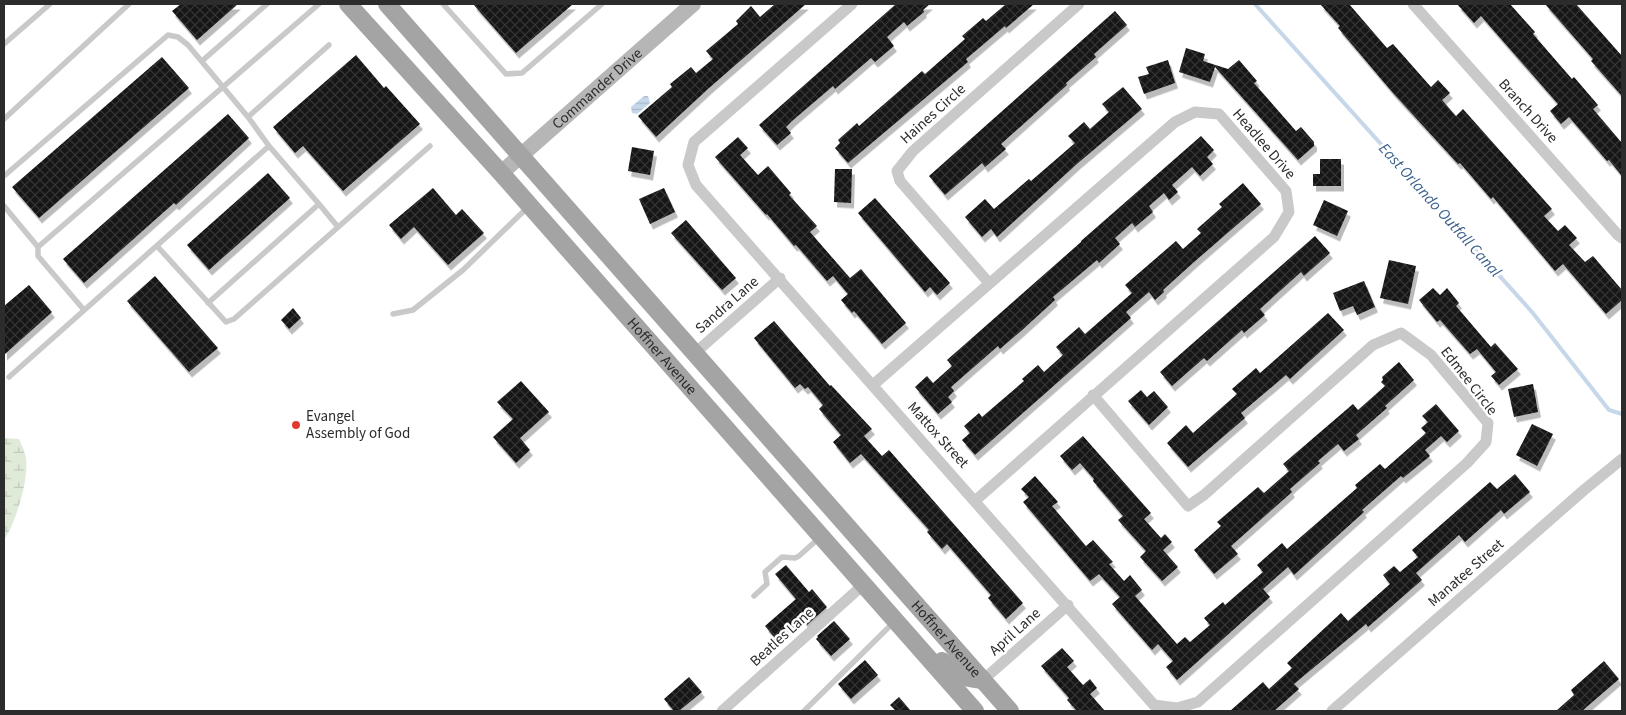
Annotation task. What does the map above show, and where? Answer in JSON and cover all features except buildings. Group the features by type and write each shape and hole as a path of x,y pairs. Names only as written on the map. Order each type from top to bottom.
{"main road":[{"name":"Hoffner Avenue","path":"348,4 501,173 974,711"},
{"name":"Hoffner Avenue","path":"387,4 1010,711"},
{"path":"863,585 882,590 950,671 965,679 983,680"}],"street":[{"name":"Commander Drive","path":"501,173 693,4"},
{"name":"Mattox Street","path":"852,4 694,142 688,165 696,185 976,500 1154,704 1177,708"},
{"name":"Haines Circle","path":"989,284 900,181 897,171 912,151 1079,4"},
{"name":"Branch Drive","path":"1413,4 1622,238"},
{"name":"Headlee Drive","path":"873,385 1175,122 1195,112 1219,114 1286,191 1289,212 1274,237 976,500"},
{"name":"Sandra Lane","path":"695,353 780,278"},
{"name":"Edmee Circle","path":"1093,395 1188,506 1373,346 1400,333 1430,355 1488,423 1486,442 1467,464 1198,702 1177,708"},
{"name":"Manatee Street","path":"1332,711 1577,496 1622,459"},
{"name":"Beatles Lane","path":"722,711 863,585"},
{"name":"April Lane","path":"983,680 1068,605"}],"lane":[{"path":"4,44 50,4"},
{"path":"4,119 129,4"},
{"path":"202,61 267,4"},
{"path":"38,247 319,4"},
{"path":"443,4 506,74 522,73 602,4"},
{"path":"4,176 168,35 178,37 188,45 248,117 269,146 338,227"},
{"path":"248,117 329,45"},
{"path":"9,377 269,146"},
{"path":"156,246 226,322 234,319 430,146"},
{"path":"208,302 319,204"},
{"path":"4,206 38,247 38,256 84,310"},
{"path":"393,314 413,310 463,270 530,206"},
{"path":"754,596 767,584 765,572 782,556 794,558 799,556 820,537"},
{"path":"804,711 895,622"}],"green space":[{"path":"4,438 19,439 25,452 26,474 18,510 4,540"}],"water":[{"path":"644,96 648,96 650,103 637,114 632,113 631,107"}],"waterway":[{"name":"East Orlando Outfall Canal","path":"1255,4 1532,312 1609,410 1622,414"}],"place":[{"name":"Evangel Assembly of God","path":"296,425"}]}
